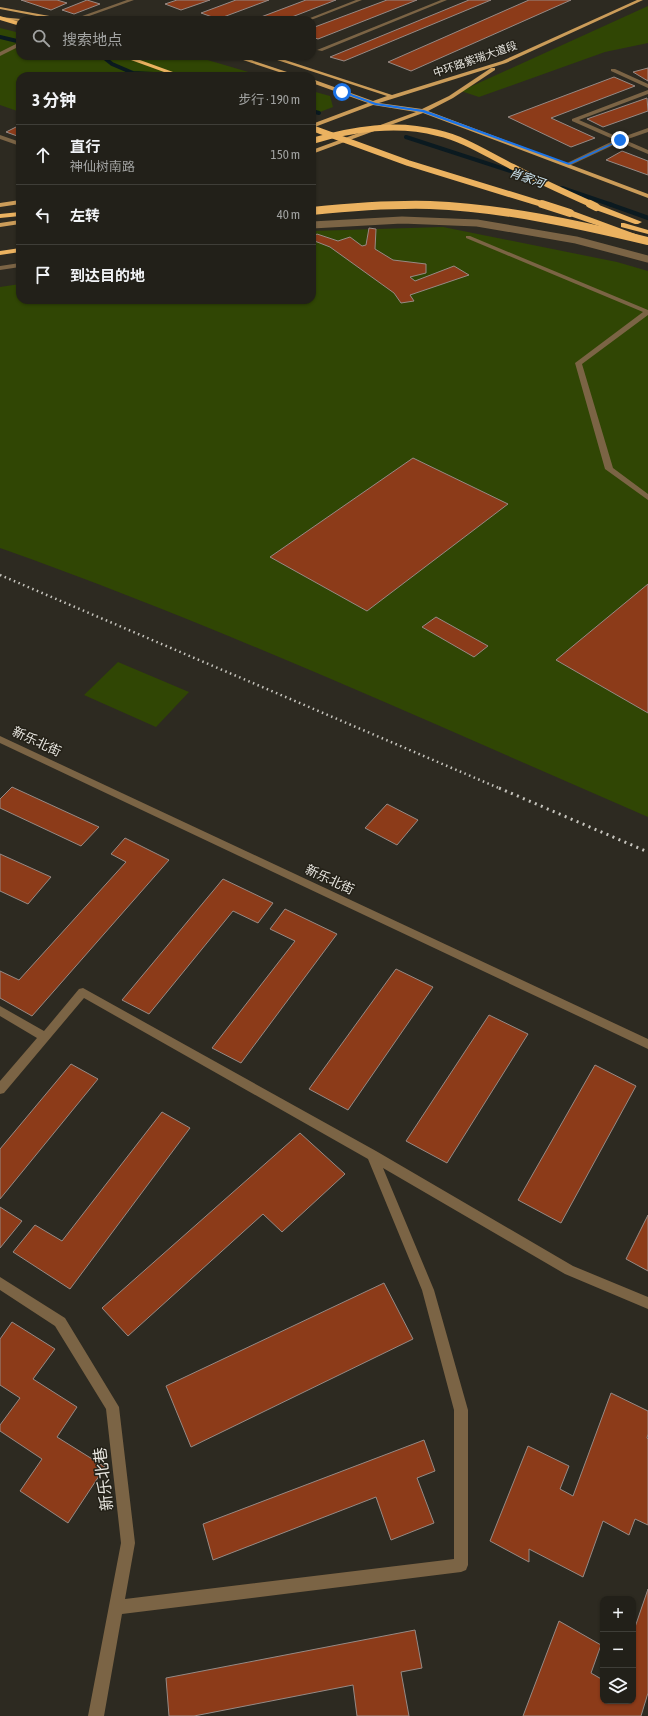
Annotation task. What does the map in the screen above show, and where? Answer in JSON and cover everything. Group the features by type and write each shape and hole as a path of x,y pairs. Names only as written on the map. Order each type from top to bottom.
{"highway":[{"path":"0,18 16,23"},
{"path":"135,60 169,72"},
{"path":"316,140 336,133 367,128 414,129 456,138 559,191 648,226"},
{"path":"316,129 365,149 431,171 570,213 648,240"},
{"path":"316,210 367,205 444,206 495,210 556,219 648,240"},
{"path":"570,213 648,232"},
{"path":"0,216 16,214"},
{"path":"0,253 16,251"}],"main road":[{"name":"中环路紫瑞大道段","path":"316,126 393,96 504,62 641,0"},
{"path":"0,8 44,16"},
{"path":"0,18 16,20"},
{"path":"250,60 284,72"},
{"path":"280,60 399,99"},
{"path":"316,151 423,111 451,97 504,62"},
{"path":"316,82 375,104 423,111"},
{"path":"405,102 423,111 569,164 648,196"},
{"path":"0,205 16,203"},
{"path":"0,225 16,223"}],"street":[{"path":"85,16 132,0"},
{"path":"316,17 360,0"},
{"path":"320,50 445,0"},
{"path":"0,54 16,46"},
{"path":"613,70 648,86"},
{"path":"648,92 574,120 648,152"},
{"path":"569,164 620,140 648,130"},
{"path":"0,137 16,143"},
{"path":"316,225 402,220 477,223 576,240 648,259"},
{"path":"468,238 648,312"},
{"path":"0,268 16,266"},
{"path":"648,312 578,363 609,469 648,498"},
{"name":"新乐北街","path":"0,739 648,1044"},
{"path":"0,1089 83,992 372,1155 569,1270 648,1303"},
{"path":"0,1011 45,1037"},
{"path":"116,1607 461,1565 461,1410 428,1290 372,1155"},
{"name":"新乐北巷","path":"0,1283 60,1322 112,1407 128,1543 96,1716"}],"green space":[{"path":"648,6 648,43 605,52 479,97 461,91"},
{"path":"0,28 16,32 16,60 208,60 248,72 16,72 16,111 0,105"},
{"path":"316,92 330,96 333,107 316,113"},
{"path":"443,227 617,262 648,271 648,817 245,643 82,578 0,548 0,287 16,285 16,304 316,304 316,231"},
{"path":"118,662 189,692 156,727 84,695"}],"building":[{"path":"21,0 57,0 67,3 51,10"},
{"path":"87,0 100,4 74,14 62,10"},
{"path":"177,0 210,0 181,10 165,4"},
{"path":"236,0 269,0 226,16 210,16 201,13"},
{"path":"306,0 336,0 294,16 264,16"},
{"path":"387,0 417,0 318,39 316,38 316,27"},
{"path":"469,0 491,0 344,61 330,57"},
{"path":"529,0 571,0 411,71 388,62"},
{"path":"648,68 648,81 633,72"},
{"path":"614,77 635,86 551,118 595,138 571,147 508,117"},
{"path":"647,98 648,111 603,127 587,119"},
{"path":"16,127 16,136 6,132"},
{"path":"622,151 648,161 648,175 606,160"},
{"path":"369,228 376,229 375,249 393,260 426,264 426,273 410,277 415,281 454,266 469,275 410,295 414,301 401,303 394,293 330,247 316,242 316,235 338,241 350,237 362,246 366,245"},
{"path":"413,458 508,504 367,611 270,557"},
{"path":"648,584 648,713 556,660"},
{"path":"436,617 488,646 474,657 422,627"},
{"path":"12,787 99,827 81,846 0,808 0,799"},
{"path":"387,804 418,820 397,845 365,828"},
{"path":"125,838 169,860 32,1016 0,998 0,971 19,980 126,862 111,854"},
{"path":"0,854 51,877 28,904 0,891"},
{"path":"223,879 273,903 258,923 233,911 149,1014 122,1000"},
{"path":"285,909 337,934 241,1063 212,1048 295,941 270,929"},
{"path":"396,969 433,987 348,1110 309,1089"},
{"path":"489,1015 528,1034 447,1163 406,1141"},
{"path":"71,1064 98,1079 0,1199 0,1149"},
{"path":"595,1065 636,1086 561,1223 518,1200"},
{"path":"162,1112 190,1128 70,1289 13,1252 35,1225 62,1241"},
{"path":"300,1133 345,1174 282,1232 263,1214 128,1336 102,1308"},
{"path":"0,1207 22,1221 0,1248"},
{"path":"648,1215 648,1271 626,1259"},
{"path":"384,1283 413,1339 191,1447 166,1386"},
{"path":"12,1322 55,1349 33,1379 77,1407 57,1437 105,1467 68,1523 20,1491 42,1459 0,1431 0,1425 20,1398 0,1385 0,1339"},
{"path":"611,1393 648,1411 648,1525 635,1519 629,1535 603,1521 583,1577 529,1549 529,1562 490,1541 528,1446 569,1466 560,1489 573,1496"},
{"path":"424,1440 435,1471 417,1478 434,1523 391,1540 376,1497 213,1560 203,1524"},
{"path":"648,1589 648,1693 641,1716 523,1716 559,1621 600,1644 591,1673 600,1678 600,1704 636,1704 636,1624"},
{"path":"415,1630 422,1668 401,1672 409,1716 357,1716 353,1685 194,1716 169,1716 166,1678"}],"waterway":[{"name":"肖家河","path":"0,37 16,41"},
{"name":"肖家河","path":"107,60 112,64 131,72"},
{"name":"肖家河","path":"406,137 523,175"},
{"name":"肖家河","path":"562,188 612,205"},
{"name":"肖家河","path":"609,204 648,218"}],"railway":[{"path":"0,575 501,789"},
{"path":"499,788 648,852"}],"route":[{"path":"342,92 375,104 423,111 569,164 620,140"}]}
